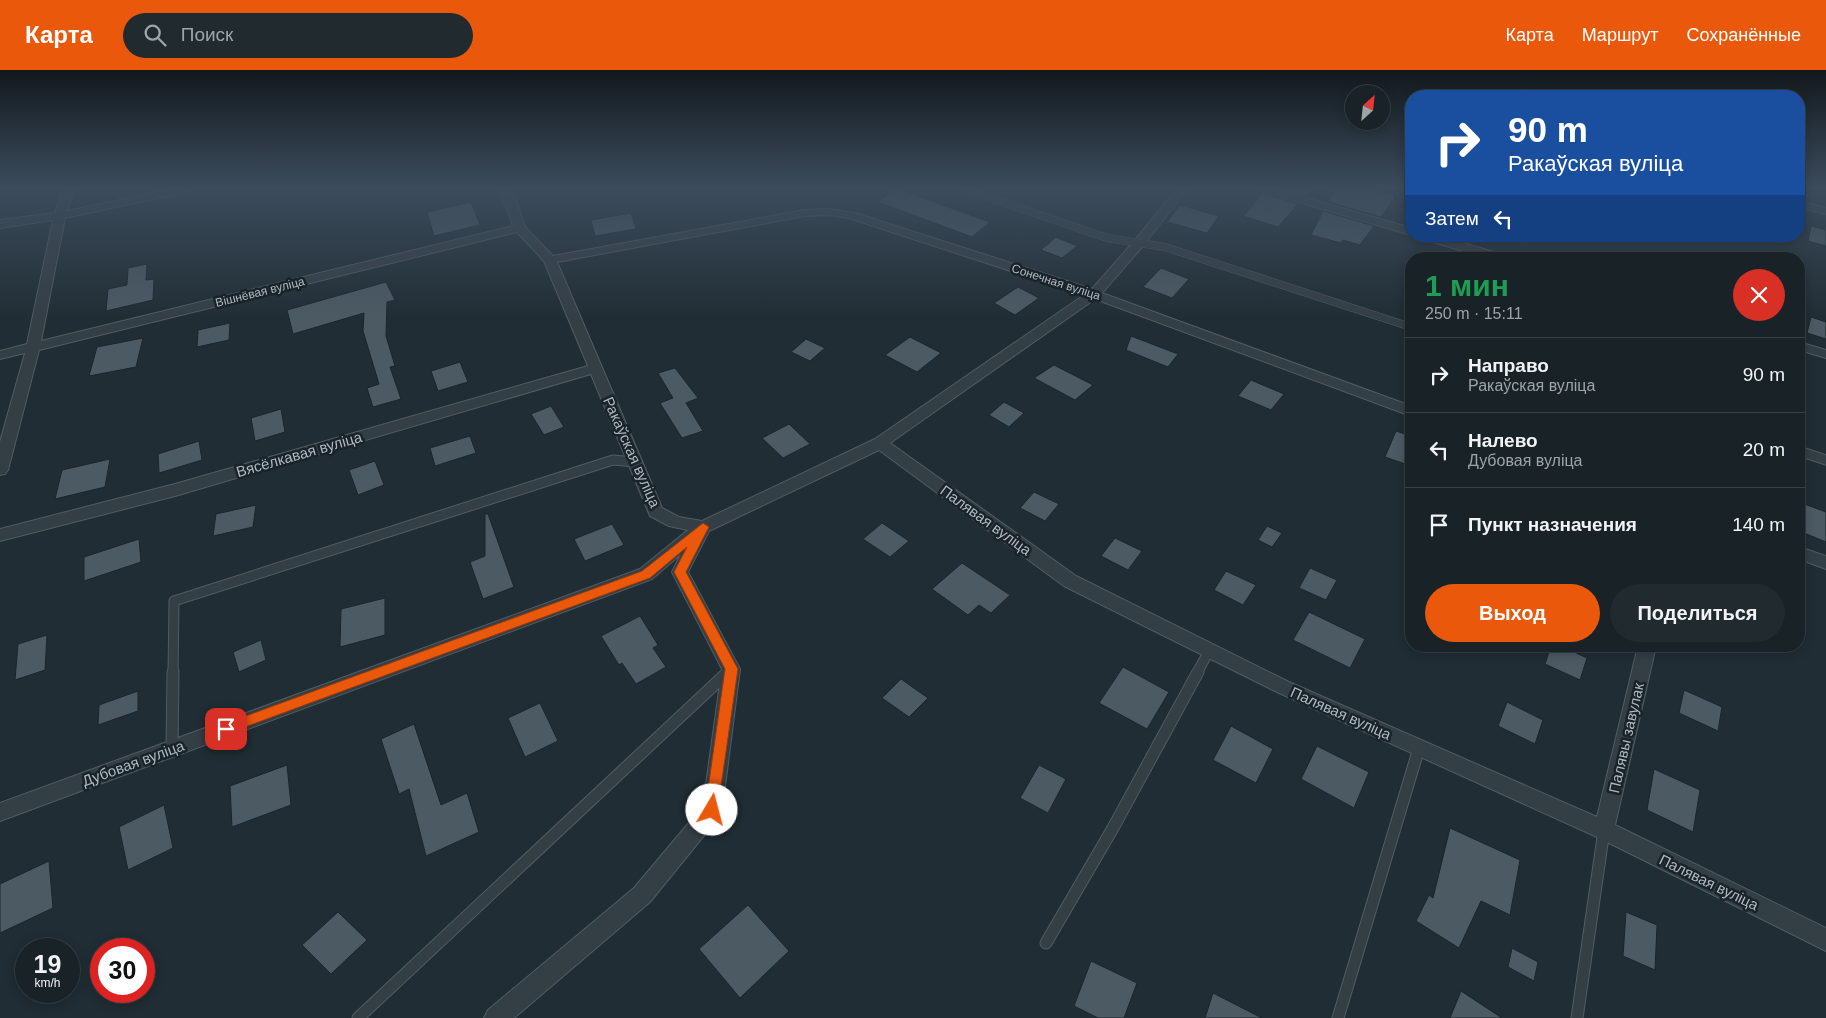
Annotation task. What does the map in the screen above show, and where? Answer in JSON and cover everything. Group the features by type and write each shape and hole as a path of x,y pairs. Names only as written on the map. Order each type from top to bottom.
{"street":[{"path":"0,470 33,347 57,232"},
{"name":"Вішнёвая вуліца","path":"0,355 503,232"},
{"name":"Ракаўская вуліца","path":"524,232 550,260 656,512 674,522 703,527"},
{"name":"Сонечная вуліца","path":"661,239 698,232"},
{"name":"Сонечная вуліца","path":"904,232 1094,294 1405,409"},
{"name":"Дубовая вуліца","path":"0,812 646,574 703,527 880,443 1094,294 1148,232"},
{"path":"550,260 661,239"},
{"path":"1447,242 1480,252"},
{"path":"1805,348 1826,354"},
{"name":"Вясёлкавая вуліца","path":"0,536 175,490 596,368"},
{"name":"Палявая вуліца","path":"880,443 1070,581 1283,687 1604,830 1826,940"},
{"path":"496,1018 642,895 712,810 731,669 680,572 703,527"},
{"path":"1805,555 1826,563"},
{"name":"Палявы завулак","path":"1604,830 1646,652"}],"lane":[{"path":"1090,232 1107,238 1165,247 1405,325"},
{"path":"1805,453 1826,460"},
{"path":"172,748 174,601 613,460 635,462"},
{"path":"1046,943 1113,828 1209,651"},
{"path":"358,1018 731,669"},
{"path":"1338,1018 1419,748"},
{"path":"1577,1018 1604,830"}],"building":[{"path":"433,232 450,232 434,236"},
{"path":"594,232 617,232 595,236"},
{"path":"959,232 978,232 972,237"},
{"path":"1312,232 1369,232 1360,245 1343,240 1341,243 1311,235"},
{"path":"1810,232 1826,232 1826,246 1808,241"},
{"path":"1056,237 1077,246 1062,258 1041,250"},
{"path":"147,264 146,280 154,279 153,300 106,311 108,289 127,285 128,268"},
{"path":"1161,268 1189,279 1172,298 1143,287"},
{"path":"386,282 395,300 387,302 386,336 395,366 390,367 401,399 373,407 367,388 379,384 363,331 364,313 293,334 287,310"},
{"path":"1018,287 1039,298 1015,315 994,303"},
{"path":"1811,317 1826,322 1826,339 1807,333"},
{"path":"230,323 229,340 197,347 198,330"},
{"path":"1131,336 1178,354 1168,367 1126,350"},
{"path":"910,337 941,353 917,372 885,355"},
{"path":"143,338 136,367 89,376 97,347"},
{"path":"806,339 825,348 810,361 791,352"},
{"path":"460,362 468,382 438,391 431,371"},
{"path":"1054,365 1093,385 1075,400 1034,378"},
{"path":"675,368 698,398 686,403 703,431 682,438 660,403 673,398 658,373"},
{"path":"1251,380 1284,394 1271,410 1238,396"},
{"path":"1004,402 1024,413 1009,427 989,415"},
{"path":"551,406 564,427 544,435 531,414"},
{"path":"281,409 285,432 255,441 251,418"},
{"path":"789,424 810,444 783,458 762,438"},
{"path":"1396,431 1405,434 1405,464 1385,457"},
{"path":"470,436 476,453 435,466 430,448"},
{"path":"199,441 202,460 159,473 158,454"},
{"path":"110,459 105,487 55,499 62,470"},
{"path":"375,461 384,485 358,495 349,470"},
{"path":"1034,492 1059,504 1045,521 1020,508"},
{"path":"1805,504 1826,512 1826,542 1805,533"},
{"path":"256,505 253,527 213,536 216,514"},
{"path":"485,514 488,514 514,587 483,599 470,562 485,556"},
{"path":"882,523 909,541 890,557 863,539"},
{"path":"612,524 624,545 585,561 574,539"},
{"path":"1267,526 1282,533 1272,547 1258,540"},
{"path":"1115,538 1142,551 1128,570 1101,556"},
{"path":"139,539 141,562 84,581 84,557"},
{"path":"962,563 1010,595 991,613 979,605 968,615 932,589"},
{"path":"1310,568 1337,580 1326,600 1299,588"},
{"path":"1226,571 1256,585 1243,605 1214,590"},
{"path":"385,598 385,635 340,647 341,609"},
{"path":"1309,612 1365,639 1350,668 1293,640"},
{"path":"640,616 658,645 653,648 666,667 636,684 622,663 619,665 601,636"},
{"path":"47,635 45,670 15,680 18,644"},
{"path":"261,640 266,660 239,672 233,652"},
{"path":"1549,652 1574,652 1587,658 1580,680 1545,664"},
{"path":"1123,667 1169,692 1147,729 1099,703"},
{"path":"901,679 928,698 909,717 882,698"},
{"path":"1684,690 1722,707 1718,731 1679,713"},
{"path":"138,691 138,711 98,725 99,705"},
{"path":"1507,702 1543,720 1535,744 1498,726"},
{"path":"540,703 558,741 525,757 508,718"},
{"path":"414,724 441,805 467,793 479,832 426,856 409,789 399,794 381,739"},
{"path":"1231,726 1273,749 1256,783 1213,760"},
{"path":"1317,746 1369,772 1354,808 1301,779"},
{"path":"287,765 291,805 232,827 230,786"},
{"path":"1039,765 1066,779 1048,813 1020,798"},
{"path":"1654,769 1700,790 1693,832 1647,810"},
{"path":"164,805 173,848 128,870 119,827"},
{"path":"1450,828 1520,860 1510,915 1481,901 1459,948 1416,921 1429,895 1433,898"},
{"path":"49,861 53,908 0,933 0,884"},
{"path":"748,905 789,951 740,998 699,949"},
{"path":"338,912 367,940 331,974 302,945"},
{"path":"1626,912 1657,925 1655,970 1623,956"},
{"path":"1512,948 1538,962 1534,981 1508,967"},
{"path":"1091,961 1137,983 1124,1018 1098,1018 1074,1006"},
{"path":"1461,991 1502,1018 1450,1018"},
{"path":"1213,993 1262,1018 1205,1018"}],"route":[{"path":"226,729 646,574 703,527 680,572 731,669 712,810"}]}
